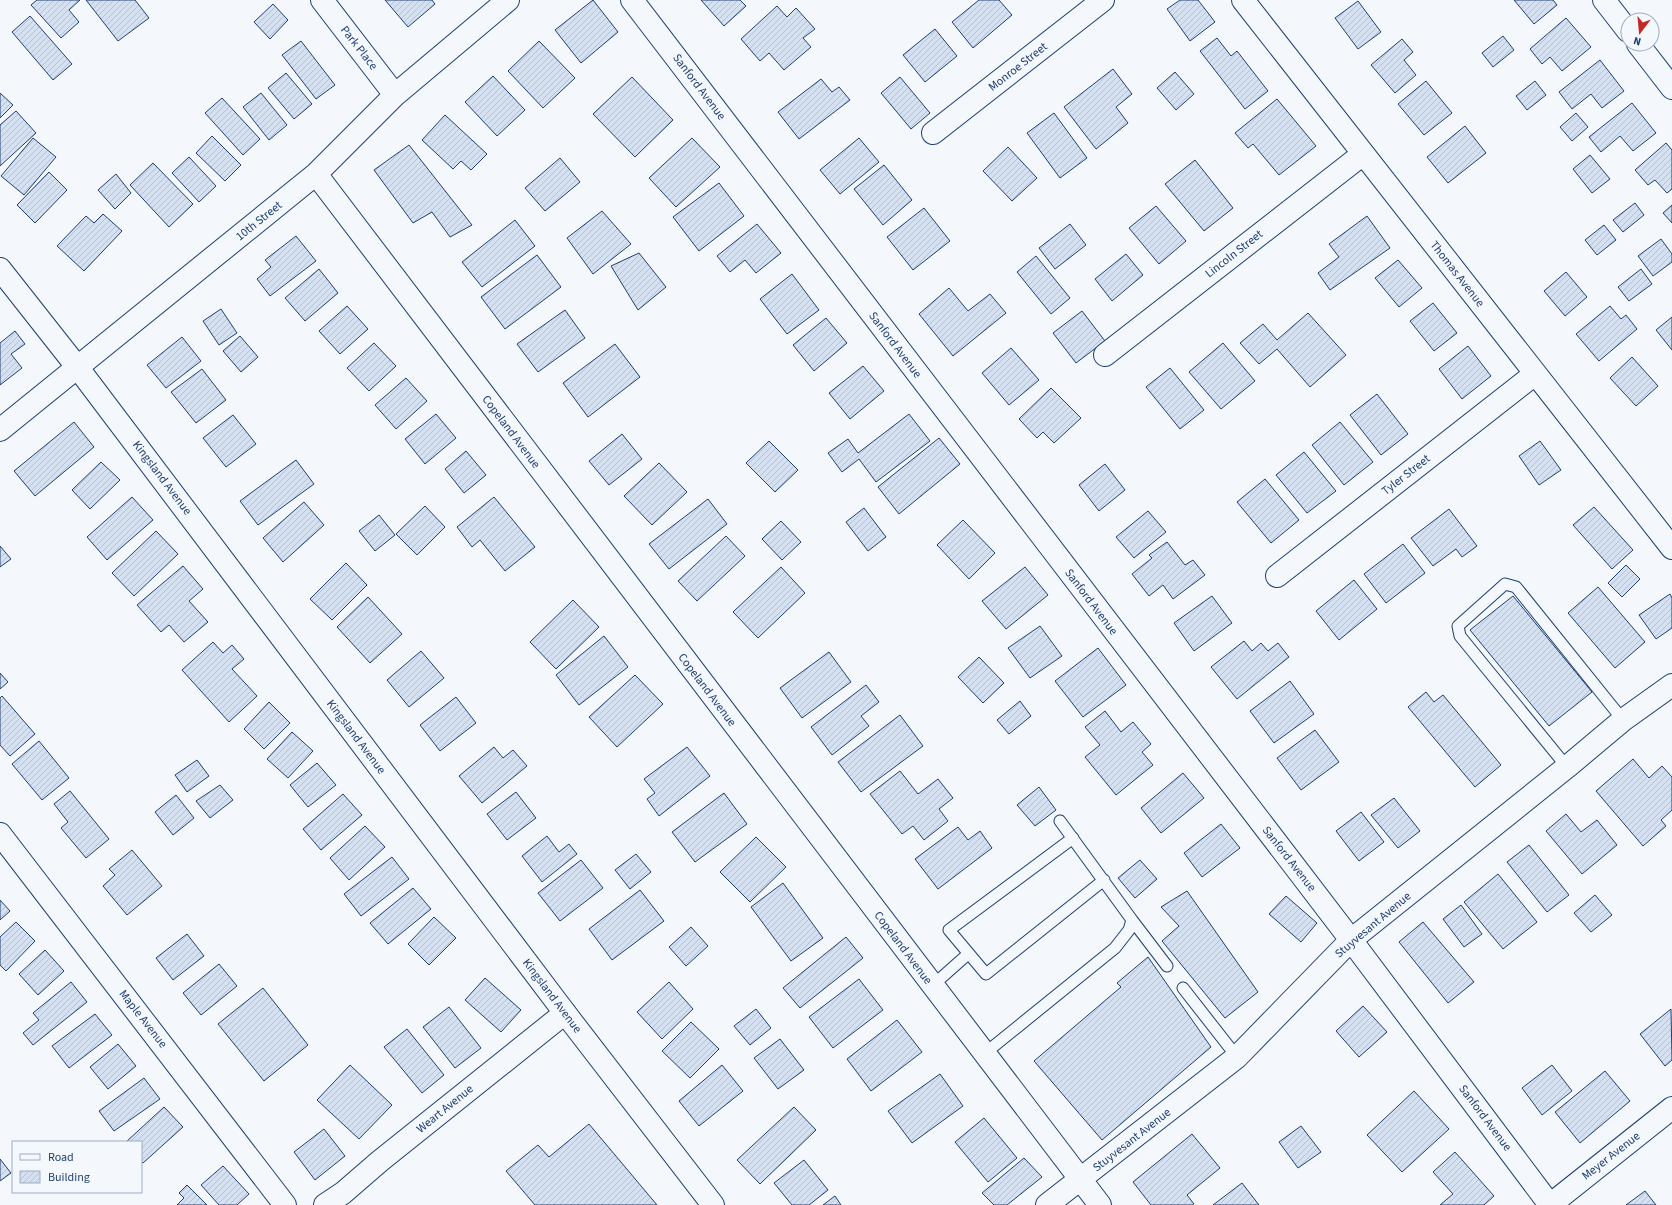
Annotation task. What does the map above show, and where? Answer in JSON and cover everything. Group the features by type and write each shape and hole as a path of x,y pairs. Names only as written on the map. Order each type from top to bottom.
{"street":[{"name":"Park Place","path":"322,0 395,95"},
{"name":"10th Street","path":"0,430 316,174 395,95 508,0"},
{"name":"Sanford Avenue","path":"632,0 1351,940 1550,1205"},
{"name":"Monroe Street","path":"933,133 1103,0"},
{"name":"Thomas Avenue","path":"1243,0 1672,548"},
{"path":"1604,0 1620,21"},
{"path":"1644,52 1672,88"},
{"name":"Lincoln Street","path":"1105,355 1363,154"},
{"name":"Copeland Avenue","path":"316,174 1100,1205"},
{"name":"Kingsland Avenue","path":"0,269 78,368 565,1014 713,1205"},
{"name":"Tyler Street","path":"1277,576 1535,374"},
{"name":"Stuyvesant Avenue","path":"1047,1205 1237,1057 1351,940 1567,768 1623,720 1672,685"},
{"name":"Maple Avenue","path":"0,834 285,1205"},
{"name":"Weart Avenue","path":"325,1205 343,1193 380,1161 565,1014"},
{"name":"Meyer Avenue","path":"1550,1205 1672,1108"}],"lane":[{"path":"1567,768 1460,636 1458,626 1505,584 1516,587 1623,720"},
{"path":"1060,821 1167,966"},
{"path":"1073,838 949,930 986,974 1104,880"},
{"path":"984,1054 1115,948 1129,930 1132,920"},
{"path":"932,986 968,954"},
{"path":"1183,988 1237,1057"}],"building":[{"path":"37,0 80,0 69,10 79,22 61,38 31,5"},
{"path":"86,0 135,0 149,18 118,41"},
{"path":"385,0 432,0 435,4 408,27"},
{"path":"593,0 618,32 581,63 555,30"},
{"path":"701,0 740,0 746,6 724,26"},
{"path":"979,0 999,0 1012,15 973,48 952,22"},
{"path":"1180,0 1198,0 1215,22 1190,41 1167,9"},
{"path":"1514,0 1553,0 1557,5 1534,24"},
{"path":"1358,1 1381,32 1358,49 1335,18"},
{"path":"273,4 288,20 270,39 254,22"},
{"path":"777,6 787,17 796,8 815,29 803,38 811,47 784,70 769,53 760,61 741,39"},
{"path":"30,16 72,64 53,80 12,32"},
{"path":"1566,18 1591,47 1562,71 1550,57 1542,64 1530,49"},
{"path":"935,29 957,56 925,82 903,55"},
{"path":"1503,36 1514,50 1493,67 1482,53"},
{"path":"1217,38 1231,56 1237,51 1268,91 1245,109 1200,51"},
{"path":"1402,39 1413,52 1404,60 1416,75 1395,93 1371,65"},
{"path":"301,41 335,85 316,99 282,55"},
{"path":"539,41 575,78 543,108 508,71"},
{"path":"1600,60 1624,91 1602,108 1591,94 1572,109 1559,92"},
{"path":"1113,69 1132,94 1116,107 1128,123 1096,149 1064,107"},
{"path":"1175,72 1194,94 1176,110 1157,88"},
{"path":"286,73 312,104 294,119 268,88"},
{"path":"493,76 525,110 497,136 465,102"},
{"path":"632,77 673,120 635,157 593,114"},
{"path":"900,77 930,113 911,129 881,93"},
{"path":"821,79 832,92 839,87 850,100 799,139 778,112"},
{"path":"1426,81 1452,113 1424,135 1398,104"},
{"path":"1535,81 1546,95 1527,110 1516,96"},
{"path":"0,93 13,105 0,118"},
{"path":"261,93 287,125 269,140 243,107"},
{"path":"222,98 260,139 243,155 205,113"},
{"path":"1277,99 1316,146 1279,175 1253,144 1248,148 1235,133"},
{"path":"1632,103 1656,133 1633,151 1620,136 1601,152 1589,137"},
{"path":"16,111 36,133 0,166 0,125"},
{"path":"1054,113 1087,158 1060,178 1027,133"},
{"path":"1576,113 1588,127 1572,141 1560,127"},
{"path":"445,115 487,154 471,170 461,161 453,169 422,140"},
{"path":"1465,126 1486,153 1448,183 1427,157"},
{"path":"212,136 241,165 225,181 196,153"},
{"path":"33,138 56,157 24,195 1,176"},
{"path":"692,138 720,167 676,207 649,178"},
{"path":"859,138 879,162 840,194 820,170"},
{"path":"1666,143 1672,150 1672,189 1667,193 1655,180 1648,185 1635,170"},
{"path":"409,145 472,225 450,237 432,212 413,223 374,170"},
{"path":"1008,147 1037,178 1012,201 983,171"},
{"path":"1590,155 1610,179 1592,193 1573,169"},
{"path":"189,157 216,186 199,202 172,173"},
{"path":"560,158 580,182 545,211 525,188"},
{"path":"1195,160 1233,208 1204,231 1165,184"},
{"path":"153,163 193,204 169,227 130,185"},
{"path":"884,165 912,200 883,225 854,189"},
{"path":"49,172 67,190 35,223 17,205"},
{"path":"116,174 131,193 115,209 98,190"},
{"path":"719,183 744,216 699,251 673,217"},
{"path":"1635,203 1644,215 1623,232 1613,220"},
{"path":"1672,205 1672,223 1663,213"},
{"path":"1156,206 1186,241 1159,264 1129,228"},
{"path":"924,208 950,241 913,270 887,237"},
{"path":"602,211 631,244 593,274 567,238"},
{"path":"103,214 122,231 84,271 57,246 86,216 94,223"},
{"path":"1367,216 1390,248 1330,290 1318,273 1339,257 1329,244"},
{"path":"515,220 535,246 482,287 462,262"},
{"path":"757,224 781,253 756,273 745,260 730,272 717,256"},
{"path":"1070,224 1086,245 1055,269 1039,248"},
{"path":"1604,225 1616,240 1597,255 1585,240"},
{"path":"296,236 316,261 270,296 257,279 271,267 265,260"},
{"path":"1661,239 1672,254 1672,262 1653,276 1638,256"},
{"path":"639,253 666,287 638,310 611,266"},
{"path":"1126,254 1143,275 1112,301 1095,279"},
{"path":"537,255 561,287 505,329 481,297"},
{"path":"1036,256 1070,298 1051,314 1017,272"},
{"path":"1398,260 1422,288 1399,307 1375,278"},
{"path":"319,269 338,293 305,321 285,298"},
{"path":"1641,269 1652,284 1629,301 1618,287"},
{"path":"1566,272 1587,297 1565,316 1544,291"},
{"path":"792,274 819,310 787,334 760,299"},
{"path":"949,288 968,311 990,294 1006,313 953,356 919,314"},
{"path":"1433,303 1457,333 1434,351 1410,321"},
{"path":"347,306 368,329 340,354 319,331"},
{"path":"1610,306 1621,319 1626,315 1637,329 1599,361 1576,334"},
{"path":"221,309 237,333 219,345 203,321"},
{"path":"565,310 585,338 538,372 517,344"},
{"path":"1082,311 1105,341 1076,363 1053,333"},
{"path":"1308,313 1346,355 1310,387 1277,349 1259,364 1240,343 1263,324 1277,340"},
{"path":"1672,317 1672,350 1656,330"},
{"path":"826,318 847,343 814,371 793,345"},
{"path":"15,331 25,344 11,354 22,368 0,385 0,343"},
{"path":"240,336 258,357 241,372 223,351"},
{"path":"182,337 201,361 166,388 147,365"},
{"path":"374,343 396,366 369,391 347,368"},
{"path":"1223,343 1255,381 1221,409 1189,372"},
{"path":"615,344 640,377 588,417 563,383"},
{"path":"1468,346 1491,376 1462,399 1439,369"},
{"path":"1011,348 1039,380 1009,405 982,373"},
{"path":"1632,357 1658,386 1636,406 1610,378"},
{"path":"863,366 884,391 850,419 829,393"},
{"path":"1170,368 1204,410 1180,429 1146,387"},
{"path":"202,369 226,400 196,423 171,392"},
{"path":"406,378 427,401 396,429 375,405"},
{"path":"1051,388 1081,418 1054,443 1043,432 1037,438 1019,419"},
{"path":"1377,394 1408,434 1381,455 1350,415"},
{"path":"436,414 456,438 425,464 405,439"},
{"path":"909,414 930,441 876,482 859,459 842,472 828,453 848,439 858,453"},
{"path":"233,415 256,444 226,467 203,438"},
{"path":"74,422 94,447 35,496 14,471"},
{"path":"1340,422 1373,462 1344,485 1312,445"},
{"path":"622,434 642,459 609,485 589,461"},
{"path":"939,438 960,464 899,514 878,487"},
{"path":"769,441 798,470 775,492 746,463"},
{"path":"1540,441 1561,470 1539,485 1519,456"},
{"path":"466,451 486,475 464,493 445,469"},
{"path":"1304,452 1336,491 1307,513 1276,475"},
{"path":"296,460 314,484 258,525 240,501"},
{"path":"101,462 120,480 90,509 72,490"},
{"path":"659,463 687,492 652,525 624,496"},
{"path":"1105,464 1125,490 1099,511 1079,485"},
{"path":"1265,479 1299,520 1271,543 1237,502"},
{"path":"132,497 153,520 107,560 87,537"},
{"path":"494,497 535,547 505,571 480,540 472,547 457,527"},
{"path":"708,499 727,524 669,569 649,544"},
{"path":"304,502 324,525 283,562 263,538"},
{"path":"425,506 445,527 417,555 396,534"},
{"path":"1594,507 1633,550 1612,569 1573,525"},
{"path":"864,508 886,537 868,551 846,522"},
{"path":"1449,509 1477,546 1462,557 1456,549 1433,566 1411,538"},
{"path":"1148,511 1166,532 1134,558 1116,537"},
{"path":"379,515 395,535 375,551 359,531"},
{"path":"963,520 995,553 969,579 937,545"},
{"path":"781,521 801,542 782,560 762,539"},
{"path":"156,531 178,554 134,596 112,573"},
{"path":"726,536 745,556 697,601 678,581"},
{"path":"1167,542 1185,565 1193,560 1205,575 1173,599 1163,585 1149,596 1132,574 1152,558 1149,555"},
{"path":"1403,544 1425,573 1386,603 1364,574"},
{"path":"0,546 11,559 0,567"},
{"path":"346,563 367,585 332,620 310,599"},
{"path":"1626,565 1640,579 1622,597 1608,583"},
{"path":"183,566 203,589 189,601 208,622 184,642 169,625 161,632 137,605"},
{"path":"781,567 805,593 758,638 733,612"},
{"path":"1025,567 1048,595 1006,629 982,601"},
{"path":"1354,580 1377,609 1339,640 1316,611"},
{"path":"1598,587 1645,642 1615,668 1568,613"},
{"path":"1670,594 1672,598 1672,628 1656,639 1639,615"},
{"path":"1212,596 1232,623 1194,651 1174,623"},
{"path":"1513,596 1592,692 1549,726 1470,630"},
{"path":"368,597 402,634 370,663 337,627"},
{"path":"573,600 599,627 556,669 530,642"},
{"path":"1040,626 1062,656 1030,678 1008,648"},
{"path":"604,636 628,667 579,705 556,675"},
{"path":"1244,641 1252,651 1261,643 1268,651 1278,643 1289,657 1237,699 1211,667"},
{"path":"213,642 223,653 232,645 244,659 232,669 257,696 229,722 182,670"},
{"path":"1098,648 1126,685 1083,717 1055,681"},
{"path":"421,651 444,678 409,707 387,680"},
{"path":"829,652 851,682 802,718 780,688"},
{"path":"979,657 1004,683 983,703 958,677"},
{"path":"0,673 8,682 0,689"},
{"path":"635,675 663,704 617,747 589,717"},
{"path":"1290,681 1314,714 1274,743 1250,711"},
{"path":"866,685 879,702 861,716 869,726 832,755 811,727"},
{"path":"1426,692 1434,702 1443,695 1501,765 1475,787 1408,707"},
{"path":"2,696 35,734 10,756 0,745 0,698"},
{"path":"456,697 476,723 440,751 420,725"},
{"path":"1020,701 1031,716 1009,734 997,720"},
{"path":"269,702 290,723 264,749 244,729"},
{"path":"1105,711 1121,732 1133,722 1151,744 1142,752 1153,765 1116,795 1085,757 1100,745 1085,727"},
{"path":"900,715 923,746 861,792 838,762"},
{"path":"1315,730 1339,762 1301,790 1277,758"},
{"path":"292,732 313,751 288,778 267,759"},
{"path":"39,741 69,778 42,800 12,764"},
{"path":"494,747 503,758 513,750 527,766 482,803 459,776"},
{"path":"687,747 710,776 659,816 647,799 655,793 644,779"},
{"path":"1633,759 1649,778 1662,766 1672,777 1672,810 1661,820 1666,826 1643,846 1596,791"},
{"path":"197,760 209,776 187,792 175,775"},
{"path":"317,763 336,785 308,807 290,785"},
{"path":"900,771 918,794 938,779 953,798 939,809 948,821 924,840 913,826 902,834 870,794"},
{"path":"1183,773 1204,798 1161,833 1141,808"},
{"path":"220,785 233,800 210,818 196,801"},
{"path":"1039,787 1056,810 1035,826 1017,805"},
{"path":"70,791 109,839 86,858 61,828 68,822 54,804"},
{"path":"516,792 536,818 507,840 487,814"},
{"path":"724,793 747,824 695,862 672,832"},
{"path":"343,794 362,815 321,850 303,829"},
{"path":"176,795 194,818 173,835 155,812"},
{"path":"1394,798 1420,831 1398,848 1371,815"},
{"path":"1361,812 1384,842 1359,861 1336,831"},
{"path":"1566,814 1581,832 1597,820 1617,845 1582,874 1546,831"},
{"path":"1221,824 1240,848 1202,877 1184,853"},
{"path":"365,826 385,847 349,880 330,858"},
{"path":"958,827 968,840 980,831 992,848 938,889 915,859"},
{"path":"547,836 559,852 569,844 577,854 542,882 522,856"},
{"path":"756,837 786,867 750,902 720,872"},
{"path":"1529,845 1569,895 1547,912 1507,862"},
{"path":"132,850 162,886 127,915 103,886 115,875 109,869"},
{"path":"636,854 651,872 630,889 615,870"},
{"path":"392,857 409,879 361,916 344,894"},
{"path":"581,860 603,888 560,921 538,893"},
{"path":"1140,860 1157,879 1135,898 1118,878"},
{"path":"1498,874 1537,922 1503,949 1464,902"},
{"path":"783,883 823,938 791,961 751,907"},
{"path":"413,888 431,909 388,944 370,923"},
{"path":"640,890 664,921 612,960 589,929"},
{"path":"1187,891 1258,992 1225,1018 1162,941 1179,926 1161,907"},
{"path":"1595,895 1612,915 1591,932 1574,913"},
{"path":"1286,896 1317,923 1301,942 1269,914"},
{"path":"0,900 10,911 0,920"},
{"path":"1461,905 1482,934 1464,947 1443,919"},
{"path":"434,917 456,938 429,965 408,944"},
{"path":"16,922 35,941 6,971 0,965 0,937"},
{"path":"1423,922 1474,982 1448,1003 1399,942"},
{"path":"691,927 708,946 686,966 669,947"},
{"path":"187,934 204,956 173,980 156,958"},
{"path":"846,937 863,958 800,1008 783,988"},
{"path":"45,950 64,971 38,995 19,974"},
{"path":"1148,957 1211,1047 1102,1140 1034,1061 1121,987 1117,983"},
{"path":"219,964 237,986 201,1015 183,993"},
{"path":"485,978 521,1010 501,1032 465,1000"},
{"path":"859,979 883,1010 833,1048 809,1017"},
{"path":"71,982 87,1002 33,1045 23,1033 39,1020 33,1013"},
{"path":"669,982 693,1009 662,1039 637,1012"},
{"path":"263,988 308,1045 264,1081 218,1024"},
{"path":"1363,1006 1387,1032 1359,1057 1336,1031"},
{"path":"449,1007 481,1048 455,1068 423,1027"},
{"path":"756,1009 771,1028 750,1045 734,1026"},
{"path":"1671,1009 1672,1060 1665,1066 1640,1034"},
{"path":"95,1014 112,1035 69,1068 52,1046"},
{"path":"897,1020 922,1052 871,1091 847,1059"},
{"path":"691,1022 719,1049 690,1078 662,1051"},
{"path":"407,1029 444,1075 422,1093 384,1047"},
{"path":"780,1039 804,1070 778,1089 754,1058"},
{"path":"118,1044 136,1066 108,1089 90,1067"},
{"path":"350,1065 392,1105 359,1139 317,1100"},
{"path":"722,1065 743,1091 699,1126 679,1101"},
{"path":"1552,1065 1572,1091 1542,1115 1522,1088"},
{"path":"1605,1071 1630,1101 1580,1143 1555,1112"},
{"path":"940,1074 963,1106 912,1143 888,1111"},
{"path":"144,1078 160,1099 114,1131 99,1111"},
{"path":"1414,1091 1449,1129 1402,1172 1367,1135"},
{"path":"164,1107 183,1127 143,1163 142,1141 127,1141"},
{"path":"794,1107 816,1130 760,1184 737,1160"},
{"path":"984,1118 1017,1158 988,1182 955,1142"},
{"path":"589,1124 657,1205 535,1205 506,1171 538,1145 549,1157"},
{"path":"1301,1126 1321,1152 1298,1168 1279,1142"},
{"path":"324,1129 345,1156 315,1180 294,1152"},
{"path":"1192,1134 1220,1168 1187,1195 1194,1204 1151,1205 1133,1182"},
{"path":"1455,1152 1494,1196 1484,1205 1440,1205 1453,1194 1433,1172"},
{"path":"1024,1158 1042,1177 1007,1205 994,1205 982,1193"},
{"path":"0,1159 11,1173 0,1181"},
{"path":"804,1160 828,1190 809,1205 792,1205 774,1183"},
{"path":"223,1166 249,1194 237,1205 219,1205 201,1185"},
{"path":"1242,1183 1259,1205 1213,1205"},
{"path":"187,1185 207,1205 177,1205 184,1198 179,1193"},
{"path":"1645,1191 1656,1205 1626,1205"},
{"path":"835,1196 841,1205 823,1205"}]}
